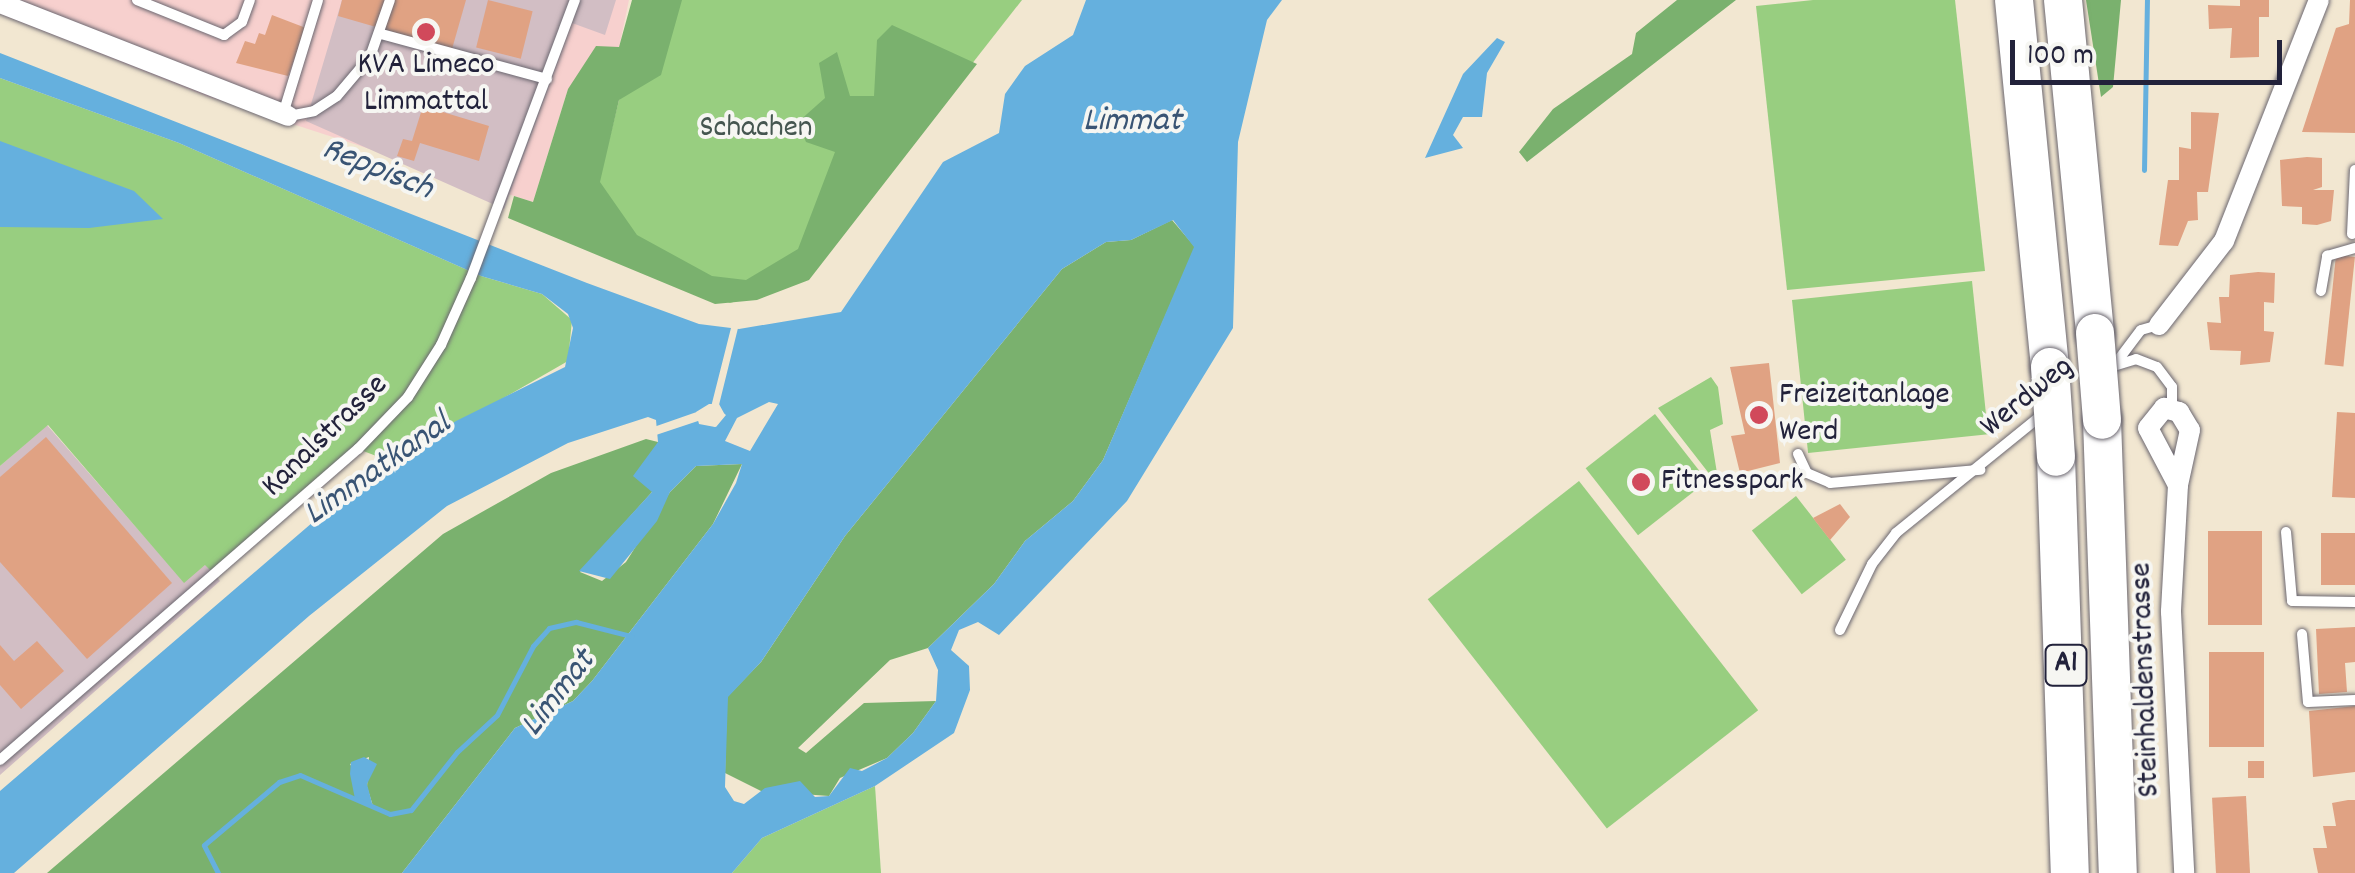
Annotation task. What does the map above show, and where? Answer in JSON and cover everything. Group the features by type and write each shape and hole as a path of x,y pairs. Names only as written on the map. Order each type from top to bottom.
{"highway":[{"name":"A1","path":"2014,0 2061,380 2056,457 2070,873"},
{"name":"A1","path":"2063,0 2107,346 2102,420 2118,873"}],"street":[{"path":"2159,324 2224,242 2320,0"},
{"path":"0,3 286,115"},
{"path":"2172,407 2156,412 2148,428 2178,485"},
{"name":"Steinhaldenstrasse","path":"2172,407 2190,430 2178,485 2171,612 2184,873"}],"lane":[{"path":"137,0 224,35 242,22 250,0"},
{"path":"318,0 286,115 314,111 337,96 380,34 390,0"},
{"name":"Kanalstrasse","path":"0,760 358,449 416,384 471,278 576,0"},
{"path":"380,34 548,79"},
{"path":"2352,234 2355,170"},
{"path":"2322,291 2328,256 2355,248"},
{"path":"2107,346 2159,324"},
{"name":"Werdweg","path":"2087,382 2107,346 2157,367 2172,388 2172,407"},
{"name":"Werdweg","path":"1840,630 1872,564 1896,533 1981,470 2061,380"},
{"path":"1798,454 1808,473 1830,483 1981,470"},
{"path":"2286,532 2292,601 2355,602"},
{"path":"2302,634 2308,702 2355,700"}],"shaded area":[{"path":"0,0 629,0 619,48 568,89 533,202 206,96 0,14"},
{"path":"342,0 616,0 605,35 572,23 504,209 306,121"},
{"path":"47,425 184,582 206,564 220,581 0,775 0,466"}],"green space":[{"path":"632,0 682,0 661,75 619,100 600,182 637,235 712,276 746,280 798,249 835,152 806,142 798,122 825,98 819,63 837,52 850,96 874,96 877,40 892,25 977,64 809,280 757,300 715,304 508,218 514,196 533,202 568,89 596,46 619,47"},
{"name":"Schachen","path":"662,0 1022,0 801,282 730,303 583,245 619,100"},
{"path":"1677,0 1736,0 1527,162 1519,152 1553,109 1632,54 1636,33"},
{"path":"1813,0 1955,0 1985,271 1787,290 1756,6"},
{"path":"2086,0 2121,0 2113,87 2101,97"},
{"path":"0,78 179,143 481,276 542,294 572,320 568,361 392,462 358,449 213,573 205,565 184,583 48,425 0,466"},
{"path":"1172,220 1195,247 1103,460 1073,501 1025,541 994,584 928,648 890,660 798,748 806,753 864,703 936,701 913,733 887,758 840,778 829,796 761,791 725,773 727,697 761,662 845,536 1062,269 1106,242 1131,240"},
{"path":"1972,281 1988,434 1808,453 1792,300"},
{"path":"1711,377 1718,387 1723,424 1710,430 1717,473 1711,476 1658,408"},
{"name":"Fitnesspark","path":"1655,414 1707,481 1638,535 1586,468"},
{"path":"646,439 658,442 652,492 580,572 602,581 626,562 670,492 696,466 742,464 713,524 592,681 573,701 515,728 402,873 47,873 443,534 551,473","holes":["369,757 367,787 373,806 350,764"]},
{"path":"1579,481 1758,710 1607,829 1428,599"},
{"path":"1796,496 1846,560 1802,594 1752,530"},
{"path":"875,786 881,873 732,873 762,838"}],"water":[{"name":"Limmat","path":"1086,0 1282,0 1267,20 1238,142 1233,328 1127,501 999,635 978,622 959,630 951,650 969,666 970,690 954,733 875,786 762,838 732,873 402,873 515,728 573,701 592,681 713,524 736,483 742,464 696,466 670,492 657,521 610,579 579,571 652,492 633,476 658,442 656,420 648,417 568,443 447,506 309,616 14,873 0,873 0,791 334,504 456,421 565,367 573,328 568,314 542,294 481,276 179,143 0,78 0,53 587,283 699,324 739,329 841,312 943,162 999,133 1005,94 1025,66 1073,35","holes":["1173,220 1194,247 1103,460 1073,501 1025,541 994,584 928,648 938,670 936,701 913,733 887,758 862,771 850,768 829,796 815,797 800,781 765,788 744,804 734,801 725,787 728,697 761,662 845,536 1062,269 1106,242 1131,240","769,402 778,404 750,451 725,441 737,418","709,404 719,404 725,415 715,427 699,424 696,412"]},
{"path":"1497,38 1505,42 1487,73 1482,117 1463,117 1453,135 1463,148 1425,158 1463,74"},
{"path":"0,141 134,191 163,219 89,228 0,227"},
{"path":"364,757 377,764 367,784 373,807 355,799 350,774 351,762"}],"pier":[{"path":"732,324 739,324 718,409 726,415 716,427 698,421 650,437 648,429 711,407"}],"building":[{"name":"KVA Limeco Limmattal","path":"342,0 466,0 452,49 338,16"},
{"path":"488,0 533,11 521,59 476,48"},
{"path":"2240,0 2269,0 2269,17 2259,17 2259,57 2230,58 2232,28 2209,29 2208,5 2240,6"},
{"path":"2350,0 2355,0 2355,133 2302,132 2336,28 2349,24"},
{"path":"272,15 306,28 288,76 236,63 245,41 255,44 259,33 265,35"},
{"path":"423,106 489,126 479,161 420,143 414,161 397,156 403,139 412,141"},
{"path":"2191,112 2219,113 2208,192 2197,192 2198,220 2188,221 2178,246 2159,245 2168,180 2179,180 2179,147 2191,149"},
{"path":"2322,158 2322,187 2313,190 2334,190 2331,221 2317,225 2302,224 2302,207 2282,206 2280,160"},
{"path":"2336,255 2355,257 2343,366 2325,364"},
{"path":"2275,273 2274,303 2264,302 2264,331 2274,332 2270,362 2240,365 2241,351 2210,350 2207,322 2221,323 2219,297 2229,297 2230,275"},
{"name":"Freizeitanlage Werd","path":"1769,363 1780,463 1740,473 1731,436 1745,434 1730,367"},
{"path":"2337,412 2355,413 2355,498 2332,497"},
{"path":"46,437 172,583 87,659 0,562 0,477"},
{"path":"1840,504 1850,517 1830,540 1813,518"},
{"path":"2208,531 2262,531 2262,625 2208,625"},
{"path":"2321,533 2355,533 2355,585 2321,585"},
{"path":"2355,627 2355,662 2345,663 2347,692 2319,694 2316,629"},
{"path":"37,641 64,671 21,709 0,685 0,645 14,661"},
{"path":"2209,652 2264,652 2264,747 2209,747"},
{"path":"2355,706 2355,772 2313,777 2309,711"},
{"path":"2248,761 2264,761 2264,778 2248,778"},
{"path":"2246,796 2250,873 2216,873 2212,798"},
{"path":"2355,800 2355,873 2318,873 2313,848 2327,848 2323,826 2336,826 2332,803"}],"waterway":[{"path":"2144,170 2147,0"},
{"path":"218,873 204,845 279,782 300,775 390,814 411,810 457,752 497,715 533,646 549,628 576,622 631,636"}],"place":[{"name":"KVA Limeco Limmattal","path":"426,32"},
{"name":"Freizeitanlage Werd","path":"1759,415"},
{"name":"Fitnesspark","path":"1641,482"}],"water label":[{"name":"Reppisch","path":"377,170"},
{"name":"Limmatkanal","path":"378,470"}]}
